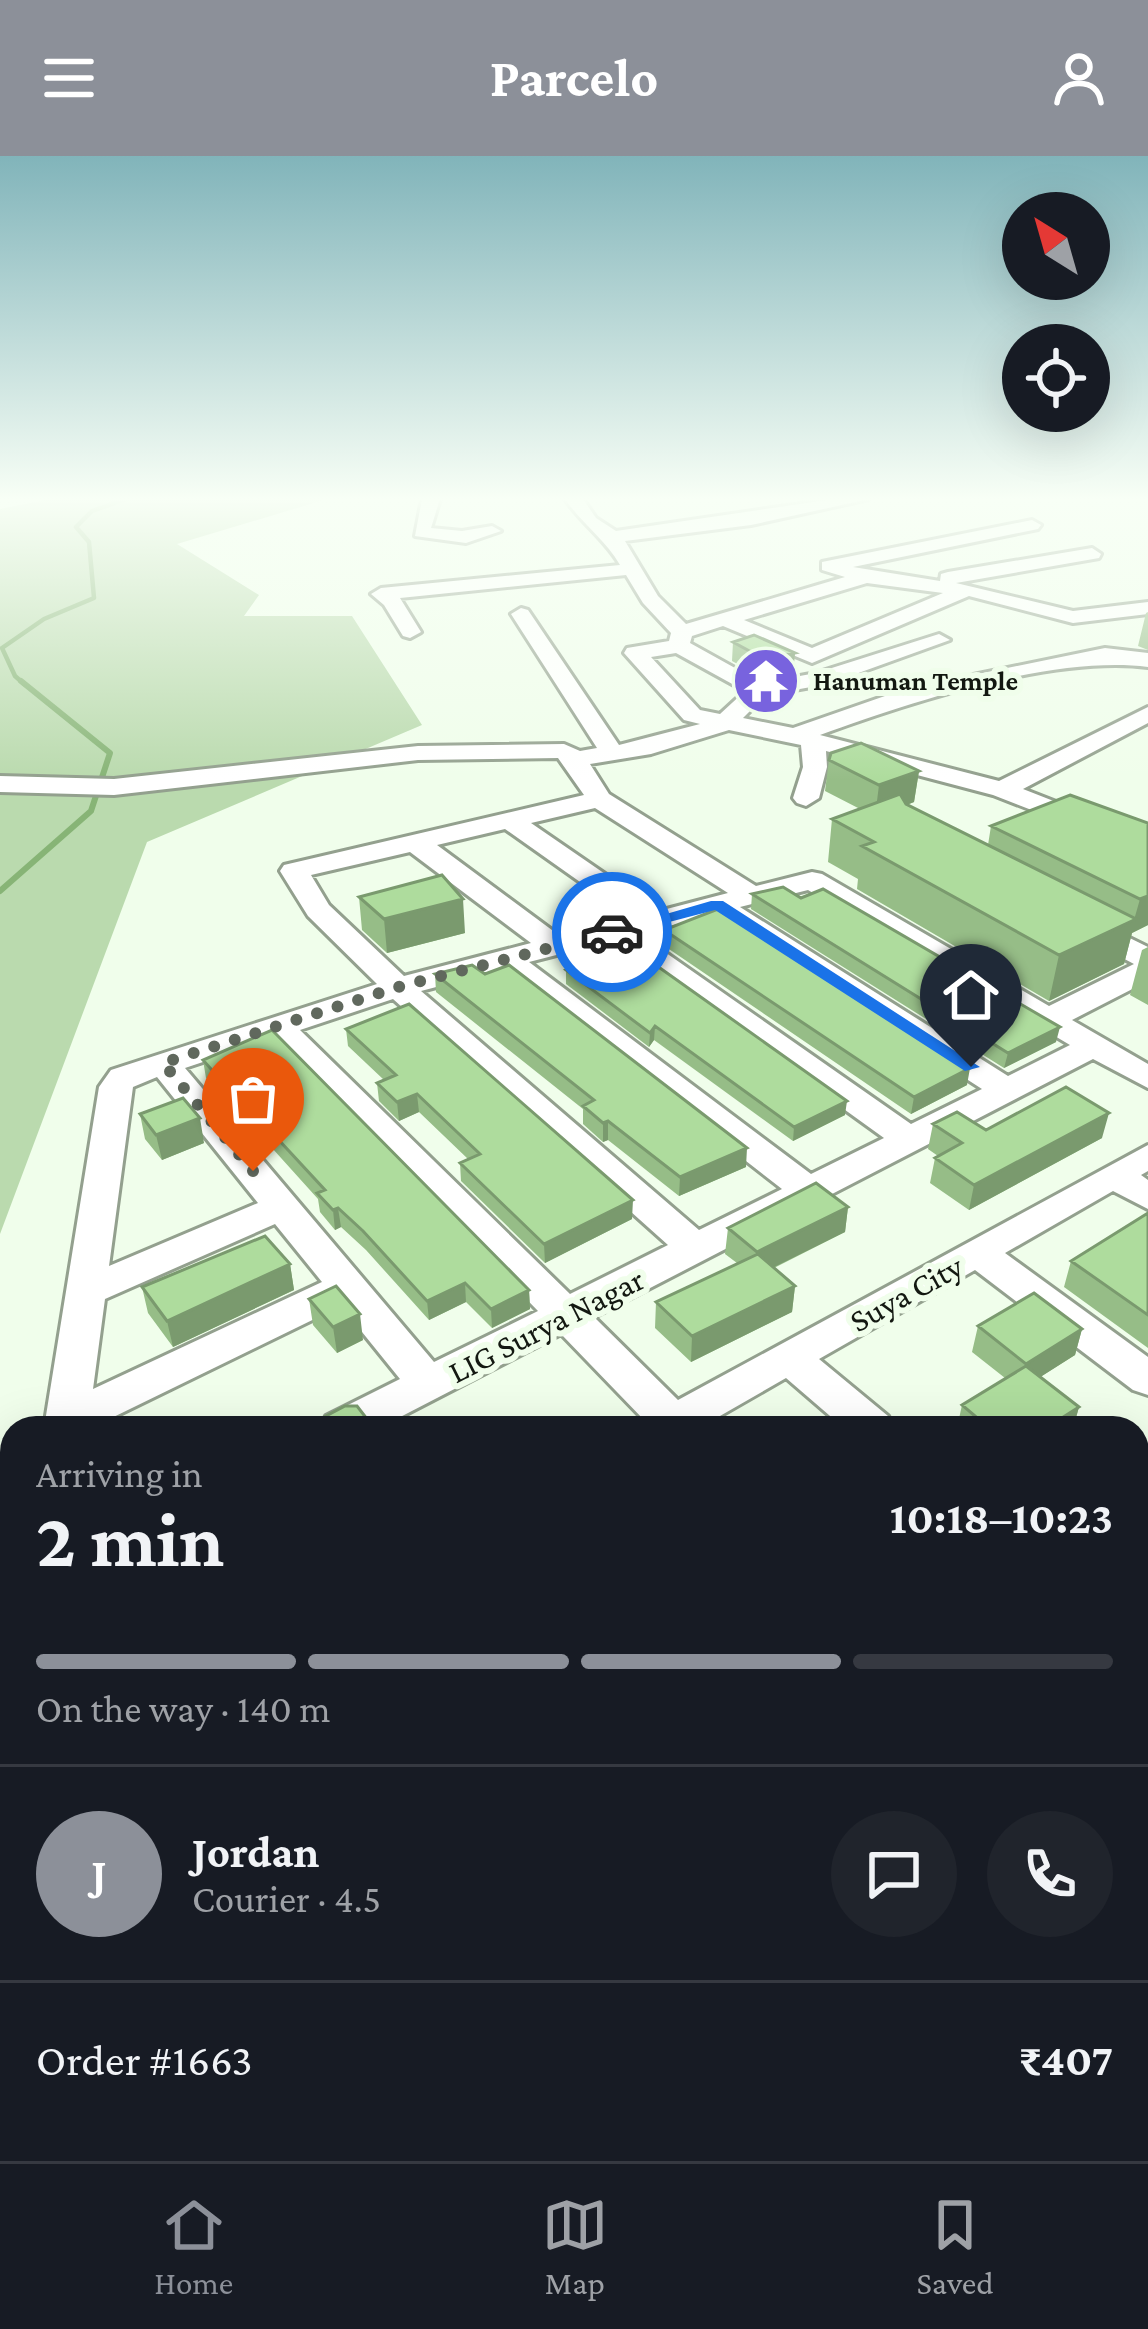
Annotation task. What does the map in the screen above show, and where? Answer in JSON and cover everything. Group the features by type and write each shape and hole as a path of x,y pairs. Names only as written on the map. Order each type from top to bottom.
{"street":[{"path":"395,593 381,594 392,601 410,632"},
{"path":"646,593 681,639 759,690"},
{"path":"815,593 635,653 692,715 804,738 1002,790 1148,847"},
{"path":"726,620 812,656 941,593"},
{"path":"993,593 1073,617 1148,608"},
{"path":"521,614 612,753"},
{"path":"1073,617 1105,655"},
{"path":"574,759 651,747 723,724 759,690 820,680 939,640"},
{"path":"804,738 905,696 1105,655 1148,660"},
{"path":"1002,790 1147,715"},
{"path":"804,738 815,767 806,798"},
{"path":"0,784 114,787 418,753 564,751 599,799 752,896"},
{"path":"599,799 294,871 318,910 398,987 696,1249"},
{"path":"508,819 654,922"},
{"path":"412,840 555,947"},
{"path":"69,1416 116,1087 123,1077 398,987 812,880 1148,1078"},
{"path":"717,905 1008,1091"},
{"path":"1053,910 1148,959"},
{"path":"616,932 910,1140"},
{"path":"507,960 809,1191"},
{"path":"1048,1019 1148,969"},
{"path":"279,1027 566,1315 660,1416"},
{"name":"LIG Surya Nagar","path":"163,1063 428,1384 1094,1046"},
{"path":"1131,1166 1148,1197"},
{"name":"Suya City","path":"684,1416 1131,1166"},
{"path":"87,1291 282,1207"},
{"path":"977,1252 1148,1379"},
{"path":"84,1416 347,1286"},
{"path":"790,1358 859,1416"},
{"path":"365,1416 428,1384"}],"green space":[{"path":"0,593 255,593 259,595 244,616 352,616 422,725 147,842 0,1234"}],"building":[{"path":"754,635 795,653 764,659 733,642"},
{"path":"861,743 919,771 879,785 829,760 831,753"},
{"path":"900,794 906,804 1136,919 1059,955 862,846 874,842 832,819"},
{"path":"1070,795 1148,823 1148,896 1140,899 991,826"},
{"path":"442,875 463,899 384,919 359,897"},
{"path":"783,887 801,898 823,889 1060,1027 1008,1053 752,894"},
{"path":"718,909 970,1068 914,1097 664,930"},
{"path":"629,946 847,1101 794,1127 655,1026 650,1033 566,970"},
{"path":"472,965 485,974 509,965 747,1148 680,1177 608,1121 603,1123 583,1106 594,1100 435,974"},
{"path":"409,1004 633,1200 544,1244 460,1163 480,1154 417,1094 397,1102 377,1083 396,1075 346,1029"},
{"path":"272,1030 529,1290 491,1309 465,1283 427,1301 363,1231 338,1208 333,1210 317,1193 325,1190 251,1110 242,1113 203,1060"},
{"path":"1066,1087 1109,1113 974,1185 935,1158 962,1143 933,1124 957,1112 986,1130"},
{"path":"183,1098 200,1118 156,1135 140,1114"},
{"path":"816,1183 848,1207 757,1252 728,1228"},
{"path":"1148,1213 1148,1315 1071,1261"},
{"path":"265,1236 290,1264 167,1321 142,1287"},
{"path":"758,1254 795,1286 692,1336 656,1302"},
{"path":"336,1286 360,1314 333,1327 309,1299"},
{"path":"1034,1293 1082,1329 1026,1364 978,1326"},
{"path":"1026,1366 1079,1407 1065,1416 975,1416 962,1405"},
{"path":"345,1406 357,1406 365,1416 326,1416"}],"waterway":[{"path":"24,684 2,648 44,619 94,598 94,593"},
{"path":"0,891 91,811 110,753 21,681"}],"way so far":[{"path":"253,1171 163,1063 398,987 612,932"}],"place":[{"name":"Hanuman Temple","path":"766,681"}],"route":[{"path":"612,932 717,905 971,1067"}]}
